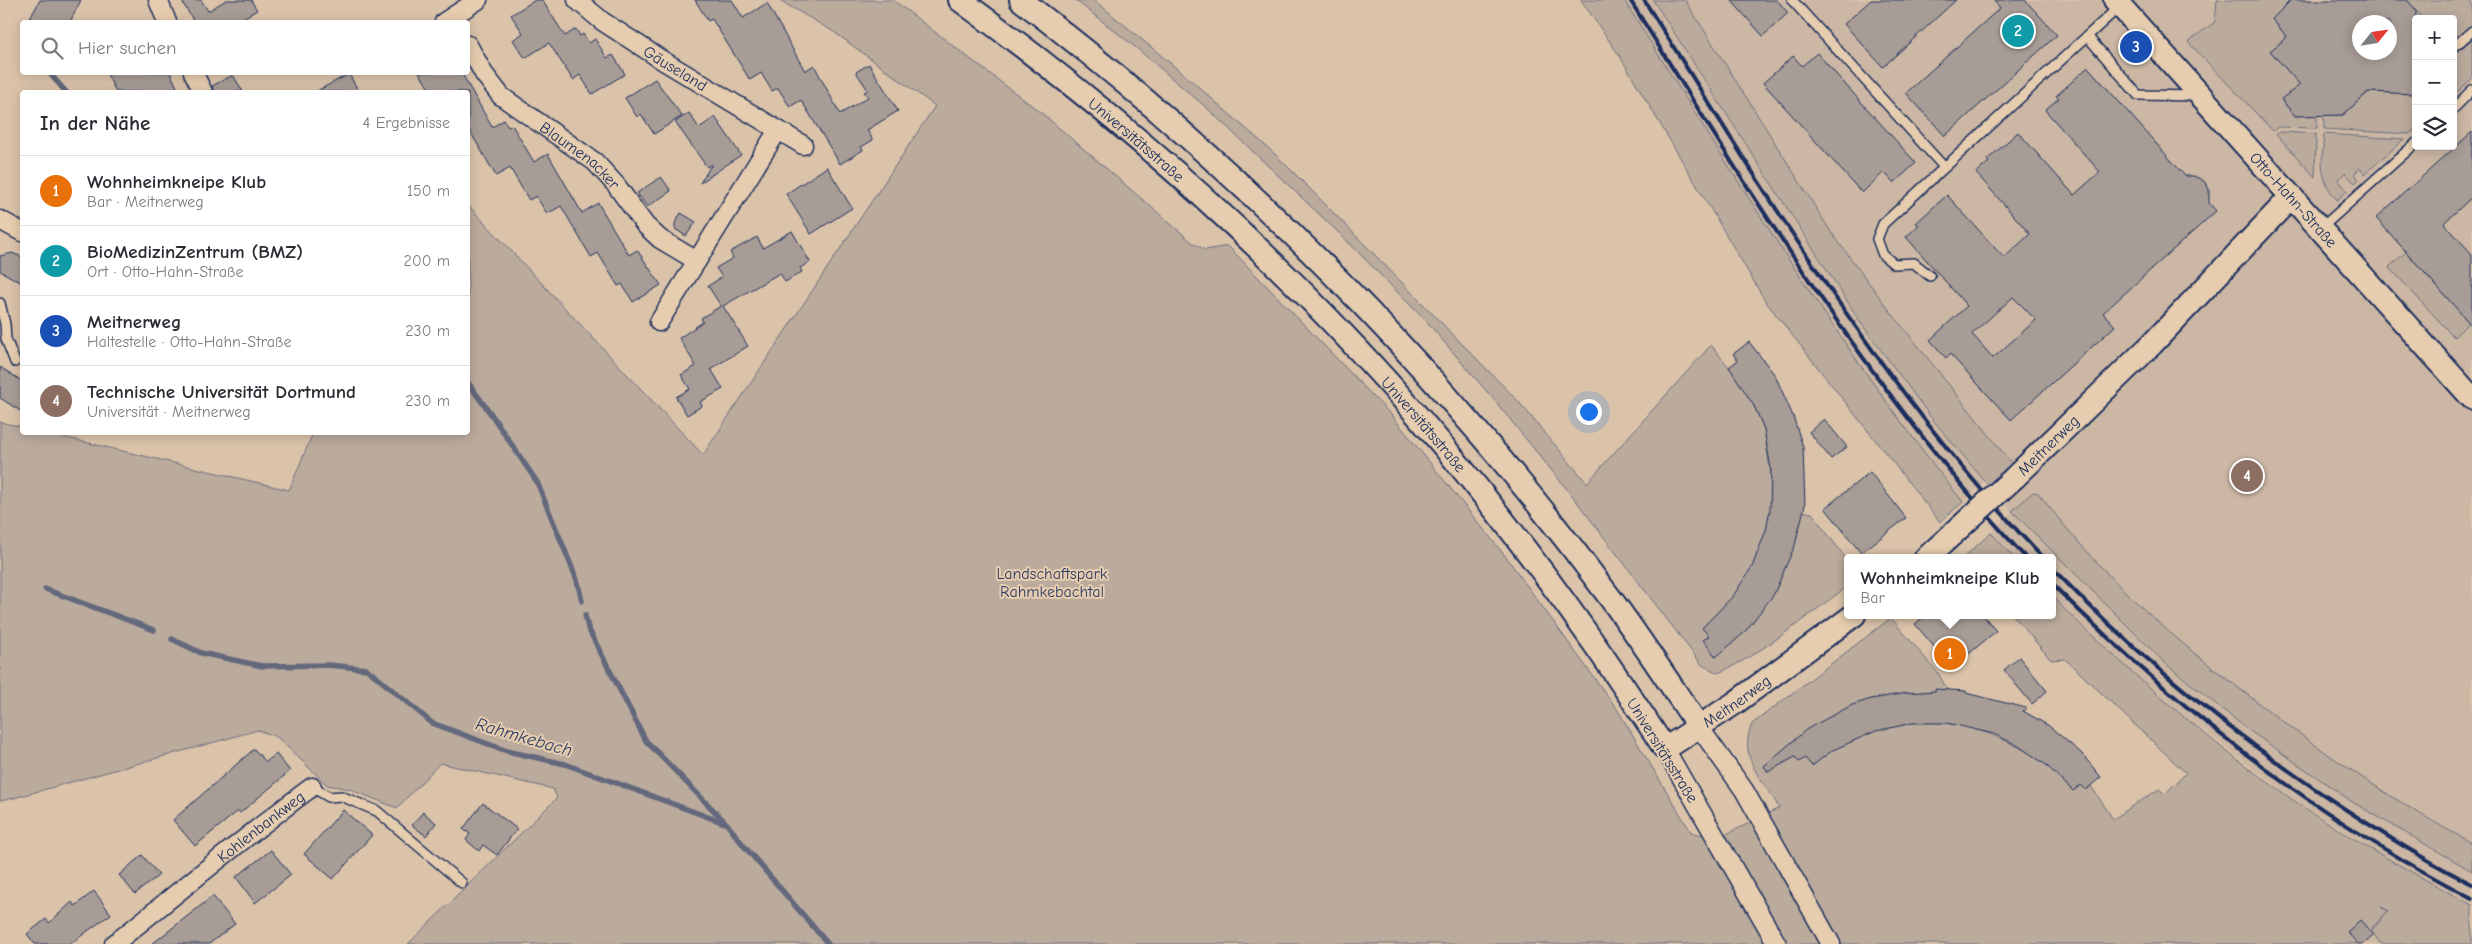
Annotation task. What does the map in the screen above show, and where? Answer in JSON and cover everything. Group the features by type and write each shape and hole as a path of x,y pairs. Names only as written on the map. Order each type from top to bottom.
{"street":[{"path":"158,0 167,20"},
{"path":"451,20 478,0"},
{"name":"Gäuseland","path":"576,0 602,21 803,145"},
{"name":"Universitätsstraße","path":"960,0 1064,78 1172,171 1256,247 1364,357 1412,411 1505,523 1564,602 1665,749 1777,944"},
{"path":"1021,0 1129,85 1249,191 1386,328 1474,426 1580,557 1744,790 1832,944"},
{"name":"Otto-Hahn-Straße","path":"2118,3 2472,398"},
{"name":"Blaumenacker","path":"470,49 484,74 501,96 595,162 616,185 645,225 660,239 697,261"},
{"path":"194,75 202,90"},
{"path":"659,322 778,130"},
{"name":"Meitnerweg","path":"1930,554 2015,477 2152,344 2291,197"},
{"path":"0,220 20,231"},
{"name":"Meitnerweg","path":"1665,749 1735,703 1849,619"},
{"name":"Kohlenbankweg","path":"114,944 249,833 312,787"}],"lane":[{"path":"1792,0 1944,167"},
{"path":"1930,276 1914,264 1894,264 1888,260 1879,247 1878,239 1883,224 2086,36 2118,3"},
{"path":"2457,44 2472,31"},
{"path":"2086,36 2138,95 2200,96"},
{"path":"2457,105 2472,90"},
{"path":"2320,229 2412,147"},
{"path":"0,303 6,324 6,339 14,362"},
{"name":"Kohlenbankweg","path":"312,787 329,797 341,796 377,811 462,883"}],"shaded area":[{"path":"1624,0 1652,0 1850,308 1933,421 1985,481 1963,502 1909,434 1844,344 1751,202"},
{"path":"1685,0 2102,0 2282,199 2017,470 1889,309 1830,230"},
{"path":"2120,0 2472,0 2472,944 2357,944 2421,877 2382,856 2289,796 2147,687 2056,600 2056,554 2010,554 1991,533 2012,512 2000,497 2297,196"}],"green space":[{"name":"Landschaftspark Rahmkebachtal","path":"779,0 893,0 1044,115 1193,243 1205,250 1228,246 1393,417 1506,557 1617,709 1691,832 1714,838 1731,832 1779,808 1754,769 1750,759 1748,737 1752,724 1890,619 1892,619 1938,673 1947,689 1944,723 1982,731 1999,738 2048,764 2086,790 2091,786 2113,819 2159,789 2165,794 2186,773 2065,659 2051,660 2016,619 2056,619 2056,601 2168,704 2261,777 2359,842 2472,905 2472,944 2381,944 2371,931 2389,911 2381,907 2388,911 2357,944 408,944 557,798 553,789 440,763 397,808 349,789 327,785 277,737 258,730 0,801 0,422 20,427 20,435 55,435 289,490 312,435 470,435 470,207 703,455 935,106 834,32"},
{"path":"1075,0 1094,0 1186,76 1275,154 1518,401 1587,483 1711,345 1741,382 1754,406 1764,429 1772,483 1784,507 1812,513 1844,556 1844,589 1751,656 1718,673 1702,665 1574,498 1495,401 1426,321 1340,234 1208,109 1134,46"},
{"path":"1581,0 1624,0 1745,192 1828,319 1916,442 1963,502 1940,522 1766,302 1621,58"},
{"path":"1653,0 1685,0 1831,232 1890,311 2017,470 1993,491 1933,420 1861,323"},
{"path":"2217,0 2291,0 2272,19 2287,37 2271,51 2300,85 2281,100 2295,116 2317,115 2317,128 2278,127 2273,131 2188,42 2215,22"},
{"path":"2407,0 2467,0 2472,3 2472,26 2460,36 2457,36 2457,15 2420,15"},
{"path":"2472,39 2472,79 2457,92 2457,60 2457,52"},
{"path":"2369,92 2412,94 2412,132 2409,134 2324,129 2324,115 2343,115"},
{"path":"2280,132 2316,134 2315,177 2276,134"},
{"path":"2324,134 2404,139 2365,174 2360,168 2354,174 2359,179 2355,183 2345,173 2338,179 2347,191 2337,200 2324,177 2322,161"},
{"path":"2406,252 2469,322 2454,337 2389,267"},
{"path":"2033,492 2038,493 2085,549 2130,597 2214,669 2335,759 2416,811 2472,843 2472,871 2354,803 2247,729 2166,664 2012,511"},
{"path":"1991,533 2010,554 1967,554"}],"building":[{"path":"40,0 81,0 71,20 29,20"},
{"path":"181,0 201,0 208,11 226,0 251,0 257,10 240,20 193,20"},
{"path":"535,0 542,0 565,36 576,29 580,36 583,34 589,43 595,39 607,58 613,55 625,74 592,94 580,75 573,80 549,43 525,58 513,40 523,33 511,15"},
{"path":"695,0 732,0 743,18 767,3 805,71 814,65 840,114 868,97 864,92 868,90 856,72 869,64 898,111 867,130 873,140 861,147 863,150 840,164 801,100 790,107 778,88 772,91 761,73 750,80 712,19 708,21"},
{"path":"1731,0 1777,0 1788,13 1763,36"},
{"path":"1871,0 1956,0 1883,67 1844,24"},
{"path":"1993,0 2025,0 2057,35 1945,136 1906,93 2000,8"},
{"path":"2291,0 2407,0 2416,10 2416,15 2412,15 2412,94 2368,92 2343,115 2295,116 2281,99 2300,85 2270,51 2287,37 2272,19"},
{"path":"1817,53 1916,163 1894,183 1884,172 1862,193 1763,83 1793,56 1802,66"},
{"path":"2088,67 2185,176 2194,176 2204,181 2209,189 2209,203 2216,211 2103,313 2115,326 2011,420 1950,354 1946,358 1930,340 1967,306 1906,237 1919,225 1916,223 1947,195 2004,258 2030,234 1976,173 1989,162 1987,160 2018,132 2074,195 2100,172 2045,110 2059,98 2056,96","holes":["2013,297 2036,320 1993,358 1972,334"]},
{"path":"108,75 171,75 178,90 115,90"},
{"path":"233,75 242,90 213,90 212,86"},
{"path":"350,75 358,90 319,90"},
{"path":"421,75 463,75 492,127 504,120 508,127 512,125 534,162 548,154 582,213 598,203 629,255 637,250 661,285 633,302 622,284 618,286 598,253 591,257 561,206 547,214 536,196 529,200 510,168 496,176 470,131 470,90 430,90"},
{"path":"655,79 682,116 654,134 641,114 637,117 625,98"},
{"path":"689,113 699,128 715,117 741,155 700,183 712,164 707,167 675,122"},
{"path":"2472,132 2472,197 2444,223 2472,254 2472,326 2376,218 2452,150 2457,150 2457,145"},
{"path":"827,167 852,208 811,234 786,194"},
{"path":"661,177 671,191 647,207 637,193"},
{"path":"681,213 696,222 686,236 675,229 675,223"},
{"path":"792,231 810,262 800,268 802,272 785,282 780,273 723,306 748,346 711,369 723,389 700,402 702,406 687,415 676,397 690,389 681,375 696,366 679,338 703,322 701,318 721,306 708,286 722,277 716,268 733,258 730,252 757,237 763,248"},
{"path":"12,253 20,256 20,282 0,271 0,256"},
{"path":"1749,342 1775,375 1793,416 1803,447 1805,505 1795,545 1774,594 1744,633 1716,657 1703,640 1709,636 1702,628 1733,596 1752,567 1766,530 1770,509 1771,469 1764,429 1754,406 1729,367 1738,360 1733,354"},
{"path":"0,367 20,380 20,411 0,398"},
{"path":"1824,419 1847,447 1831,459 1809,432"},
{"path":"1870,472 1906,518 1861,553 1825,508"},
{"path":"1921,619 1986,619 1996,631 1952,668 1915,624"},
{"path":"2019,657 2047,691 2032,704 2004,670"},
{"path":"1935,689 1966,691 1966,693 2026,708 2023,711 2049,726 2081,753 2101,777 2086,790 2081,785 2073,791 2045,764 2017,745 1994,734 1947,723 1913,723 1876,731 1833,750 1812,766 1805,758 1799,762 1795,757 1768,772 1764,766 1807,729 1852,705 1871,699 1906,693 1935,691"},
{"path":"254,749 266,762 276,754 290,771 240,813 238,811 195,846 173,820"},
{"path":"483,803 517,829 497,855 483,845 479,851 466,840 470,834 463,829"},
{"path":"343,810 372,835 333,879 304,854"},
{"path":"423,812 436,823 426,836 412,825"},
{"path":"271,850 291,875 255,903 236,877"},
{"path":"142,855 159,875 135,894 119,875"},
{"path":"94,891 111,914 70,944 35,944 27,934 46,919 49,923 72,902 75,906"},
{"path":"213,896 235,924 209,944 152,944"},
{"path":"2360,920 2373,935 2363,944 2358,944 2347,932"}],"waterway":[{"path":"51,75 64,90"},
{"path":"470,386 537,482 577,580 582,601"},
{"name":"Rahmkebach","path":"45,589 154,630"},
{"path":"585,615 588,628 646,741 725,822"},
{"name":"Rahmkebach","path":"172,639 201,653 262,666 329,665 367,669 432,723 507,751 565,764 727,824 828,944"}],"railway":[{"path":"1630,0 1767,217 1864,359 1915,428 1969,494 2022,554"},
{"path":"1644,0 1782,218 1879,359 1931,428 1985,494 2039,554"},
{"path":"2056,572 2121,635 2193,698 2231,728 2348,811 2424,859 2472,884"},
{"path":"2056,588 2148,674 2250,757 2303,796 2358,832 2414,867 2472,898"}],"place":[{"name":"BioMedizinZentrum (BMZ)","path":"2018,31"},
{"name":"Meitnerweg","path":"2136,47"},
{"name":"Technische Universität Dortmund","path":"2247,476"},
{"name":"Wohnheimkneipe Klub","path":"1950,654"}]}
